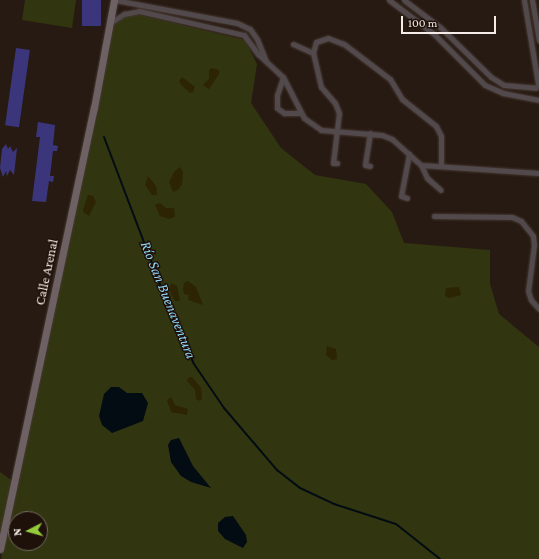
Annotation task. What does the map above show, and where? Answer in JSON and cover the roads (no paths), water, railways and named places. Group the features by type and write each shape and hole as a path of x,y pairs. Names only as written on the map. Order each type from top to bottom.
{"street":[{"name":"Calle Arenal","path":"0,549 94,108 114,0"},
{"path":"114,0 237,23 250,29 257,39 266,62"},
{"path":"389,0 434,34 485,85 502,93 538,100 538,85 524,0"},
{"path":"404,0 441,28 491,77 504,85 538,85"},
{"path":"532,0 539,40"},
{"path":"110,23 124,14 139,11 244,35 266,62 283,77 300,112 310,124 320,130 370,133 392,140 422,165 427,178 441,190"},
{"path":"337,163 333,163 338,132 338,107 321,87 313,53 316,42 322,39 337,40 390,79 402,99 439,131 440,166"},
{"path":"293,44 313,53"},
{"path":"283,77 277,95 277,108 284,113 300,112"},
{"path":"370,133 365,165 370,166"},
{"path":"407,198 401,196 409,154"},
{"path":"422,165 539,173"},
{"path":"434,216 512,217 521,221 533,236 534,245 528,291 531,300 539,310"}],"waterway":[{"name":"Río San Buenaventura","path":"104,137 174,321 194,364 224,408 277,470 300,488 334,504 396,524 440,559"}]}
